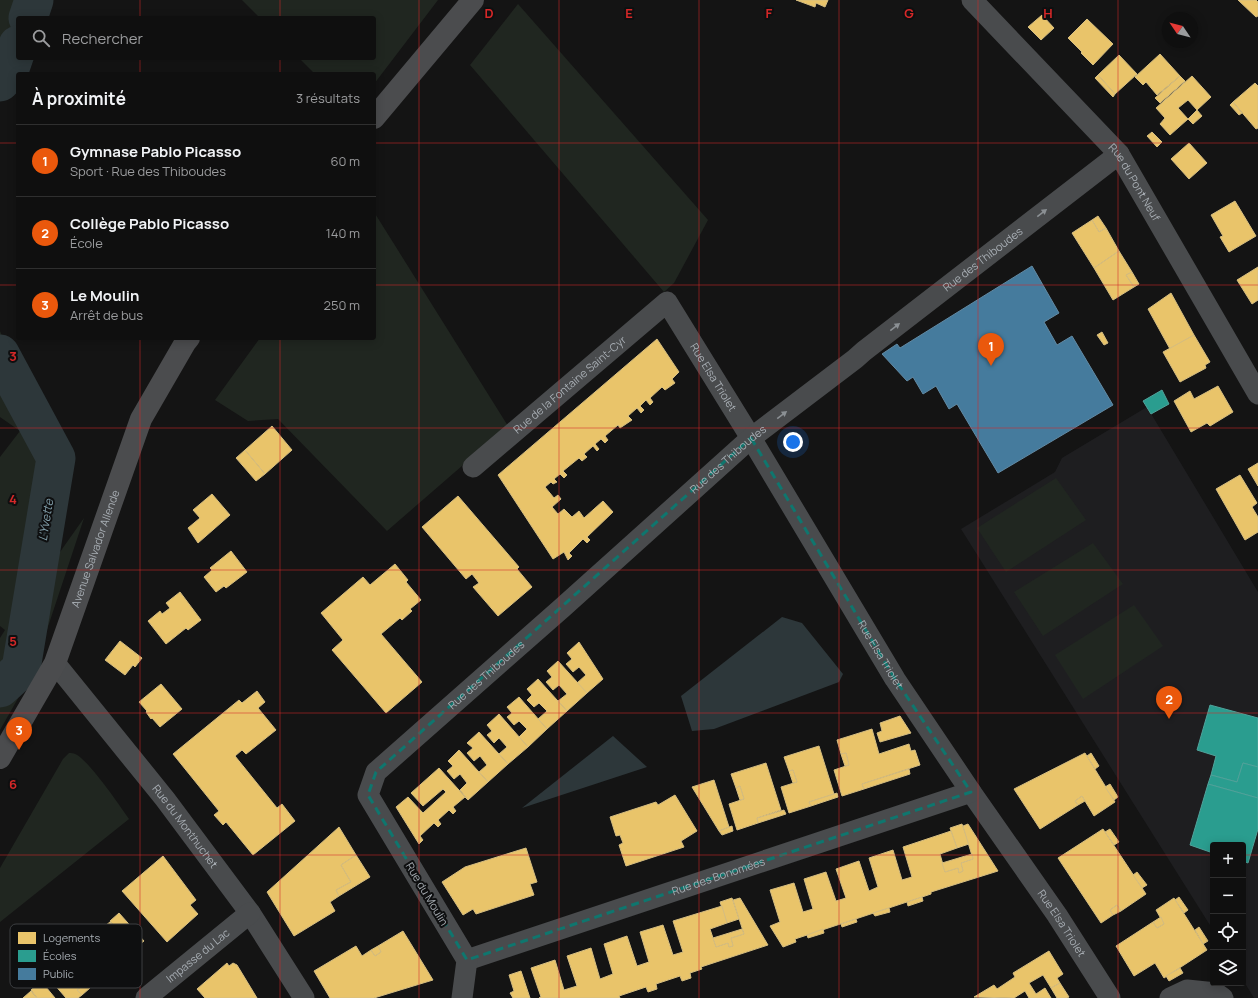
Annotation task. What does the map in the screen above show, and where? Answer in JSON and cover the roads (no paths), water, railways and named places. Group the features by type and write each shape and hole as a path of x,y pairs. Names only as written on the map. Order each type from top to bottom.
{"main road":[{"path":"376,116 473,0"},
{"name":"Avenue Salvador Allende","path":"0,758 55,663 141,419 187,340"}],"street":[{"name":"Rue du Pont Neuf","path":"979,2 1119,154 1258,394"},
{"name":"Rue des Thiboudes","path":"368,795 376,772 562,608 750,438 855,359 1119,154"},
{"name":"Rue Elsa Triolet","path":"667,302 895,679 971,792 1057,915 1110,998"},
{"name":"Rue de la Fontaine Saint-Cyr","path":"473,467 667,302"},
{"name":"Rue du Monthuchet","path":"55,663 165,799 250,913 304,998"},
{"name":"Rue des Bonomées","path":"466,960 971,792"},
{"name":"Rue du Moulin","path":"368,795 466,960"},
{"name":"Impasse du Lac","path":"146,998 250,913"},
{"path":"462,998 466,960"},
{"path":"1170,998 1187,990 1216,993 1223,998"}],"waterway":[{"name":"L'Yvette","path":"29,16 34,0"},
{"name":"L'Yvette","path":"0,82 8,74 16,51"},
{"name":"L'Yvette","path":"0,354 56,458 21,669 0,688"}],"place":[{"name":"Gymnase Pablo Picasso","path":"991,366"},
{"name":"Collège Pablo Picasso","path":"1169,719"},
{"name":"Le Moulin","path":"19,750"}]}
